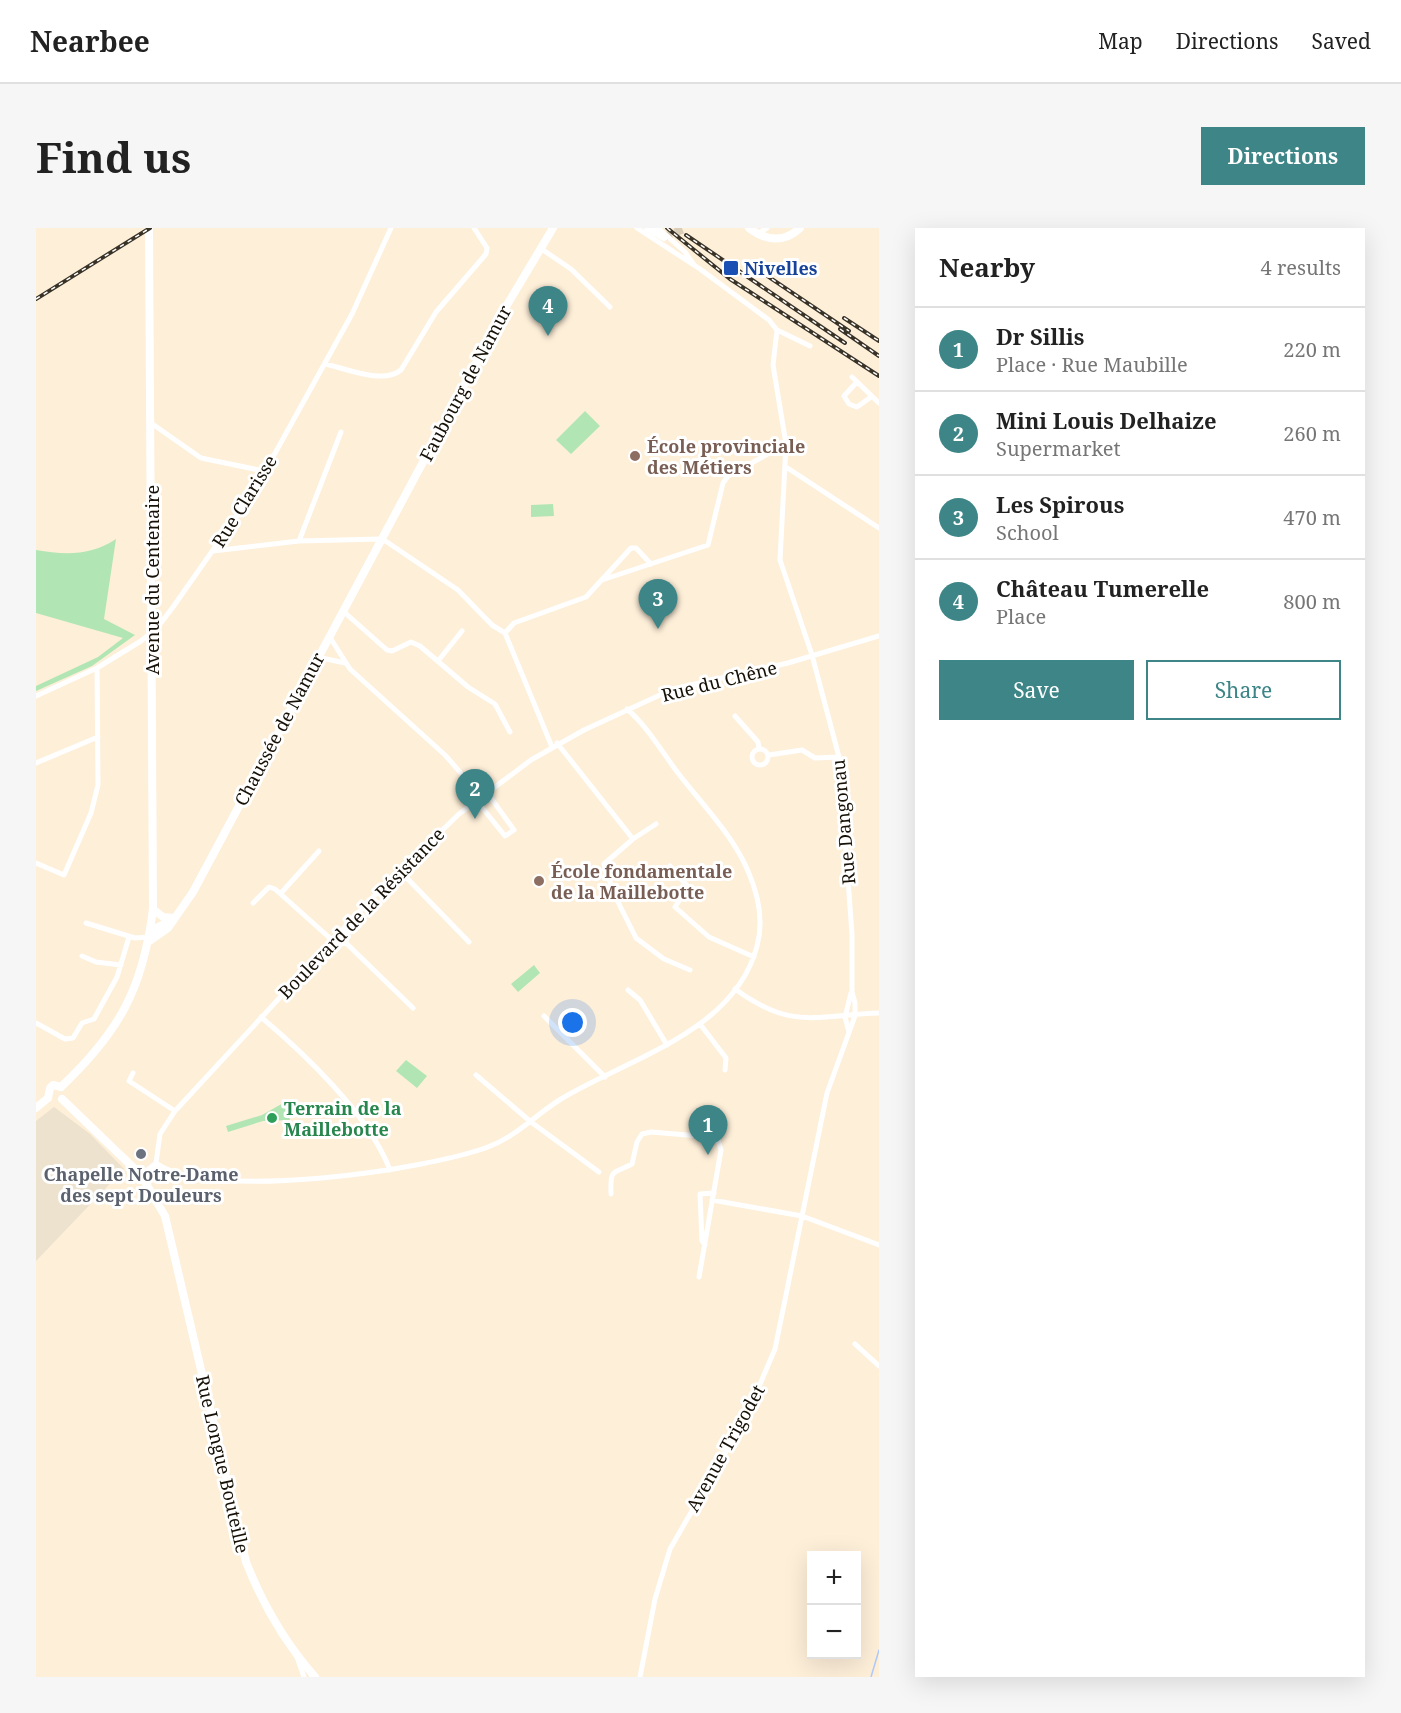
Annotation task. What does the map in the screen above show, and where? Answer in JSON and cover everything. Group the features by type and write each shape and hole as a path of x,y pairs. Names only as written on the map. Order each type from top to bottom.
{"street":[{"name":"Avenue du Centenaire","path":"61,1087 94,1055 118,1022 134,991 149,937 153,909 149,228"},
{"name":"Rue Clarisse","path":"36,696 97,668 152,632 241,513 352,314 391,228"},
{"path":"325,364 382,376 395,375 401,370 436,312 486,254 487,248 474,228"},
{"name":"Faubourg de Namur","path":"381,539 553,228"},
{"path":"637,228 694,265 769,320 777,330 810,346"},
{"path":"648,228 664,237"},
{"path":"658,228 694,265"},
{"path":"749,228 769,239 779,239 793,234 800,228"},
{"path":"757,234 767,228"},
{"path":"671,251 675,243"},
{"path":"540,248 571,269 610,307"},
{"name":"Rue Dangonau","path":"777,330 773,365 786,444 780,560 812,655 839,757 852,934 852,992 855,1016"},
{"path":"852,377 879,403"},
{"path":"856,383 844,396 849,404 857,407 871,397"},
{"path":"151,423 201,458 264,471"},
{"path":"299,541 341,432"},
{"path":"602,580 708,545 723,483 728,477 786,444"},
{"path":"786,467 879,528"},
{"path":"213,551 299,541 381,539 453,586 498,631 505,633"},
{"name":"Chaussée de Namur","path":"149,937 168,928 194,889 381,539"},
{"path":"505,633 514,623 586,597 631,548 636,548 651,564"},
{"path":"343,611 387,650 392,651 415,642 468,687 495,704 510,732"},
{"path":"438,662 462,631"},
{"path":"505,633 554,745 633,839"},
{"path":"329,636 345,663 445,755 514,830 505,836 481,796"},
{"name":"Rue du Chêne","path":"627,709 673,689 769,668 879,636"},
{"path":"317,657 345,663"},
{"path":"36,863 64,875 97,796 97,668"},
{"path":"36,1108 48,1098 50,1088 57,1085 61,1087 62,1099 141,1175 156,1163 166,1170 179,1173 236,1181 285,1180 390,1170 444,1160 485,1148 513,1136 561,1099 667,1045 700,1024 735,989 754,957 759,938 760,916 754,887 735,849 627,709"},
{"name":"Boulevard de la Résistance","path":"156,1163 160,1134 175,1111 348,922 400,871 481,796 554,745 627,709"},
{"path":"735,716 758,742 759,748 769,755 802,750 815,758 839,757"},
{"path":"36,763 98,737"},
{"path":"759,748 753,753 752,758 755,763 764,764 769,760 769,755"},
{"path":"656,824 633,839 604,864 614,894 636,938 664,958 690,970"},
{"path":"281,893 319,851"},
{"path":"670,866 688,887 675,907 709,937 754,957"},
{"path":"400,871 469,942"},
{"path":"254,903 269,887 281,893 332,940"},
{"path":"153,909 163,917 176,918"},
{"path":"346,943 348,922"},
{"path":"86,923 129,937 149,937"},
{"path":"36,1023 65,1039 73,1038 82,1023 94,1018 121,964 129,937"},
{"path":"325,947 346,943"},
{"path":"346,943 412,1008"},
{"path":"82,956 96,962 121,964"},
{"path":"735,989 753,1002 777,1013 802,1018 879,1013"},
{"path":"628,990 639,1000 667,1045"},
{"name":"Rue Dangonau","path":"845,1017 852,992"},
{"path":"544,1016 605,1077"},
{"name":"Avenue Trigodet","path":"640,1677 655,1599 670,1548 746,1417 775,1349 826,1093 855,1016"},
{"path":"261,1017 295,1047 332,1086 374,1140 390,1170"},
{"path":"845,1017 849,1032"},
{"path":"700,1024 726,1058 725,1070"},
{"path":"133,1072 129,1082 175,1111"},
{"path":"476,1075 531,1122 599,1172"},
{"path":"48,1098 55,1102 62,1099"},
{"path":"611,1194 611,1175 615,1170 633,1164 639,1137 651,1132 711,1137 718,1140 721,1150 699,1277"},
{"name":"Rue Longue Bouteille","path":"141,1175 165,1216 170,1234 246,1562 255,1586 285,1640 315,1677"},
{"path":"705,1245 702,1241 700,1194 714,1193"},
{"path":"712,1200 802,1216 879,1245"},
{"path":"855,1344 879,1366"},
{"path":"296,1655 304,1677"}],"shaded area":[{"path":"54,1107 90,1134 124,1169 36,1261 36,1121"}],"green space":[{"path":"585,411 600,426 571,454 556,440"},
{"path":"553,504 554,516 531,517 531,505"},
{"path":"116,539 104,619 135,635 92,666 36,691 36,686 98,657 123,638 36,613 36,550 77,553 97,549"},
{"path":"534,965 540,973 518,992 511,984"},
{"path":"406,1060 427,1076 417,1088 396,1071"},
{"name":"Terrain de la Maillebotte","path":"285,1102 290,1120 263,1121 228,1132 226,1126 262,1115"}],"waterway":[{"path":"871,1677 879,1650"}],"tunnel":[{"path":"664,237 686,228"}],"railway":[{"path":"36,299 150,228"},
{"path":"667,228 730,279 879,376"},
{"path":"686,235 845,343"},
{"path":"757,269 849,331"},
{"path":"844,318 879,341"},
{"path":"840,329 879,356"}],"place":[{"name":"Nivelles","path":"731,268"},
{"name":"Château Tumerelle","path":"548,336"},
{"name":"École provinciale des Métiers","path":"635,456"},
{"name":"Les Spirous","path":"658,629"},
{"name":"Mini Louis Delhaize","path":"475,819"},
{"name":"École fondamentale de la Maillebotte","path":"539,881"},
{"name":"Terrain de la Maillebotte","path":"272,1118"},
{"name":"Chapelle Notre-Dame des sept Douleurs","path":"141,1154"},
{"name":"Dr Sillis","path":"708,1155"}]}
